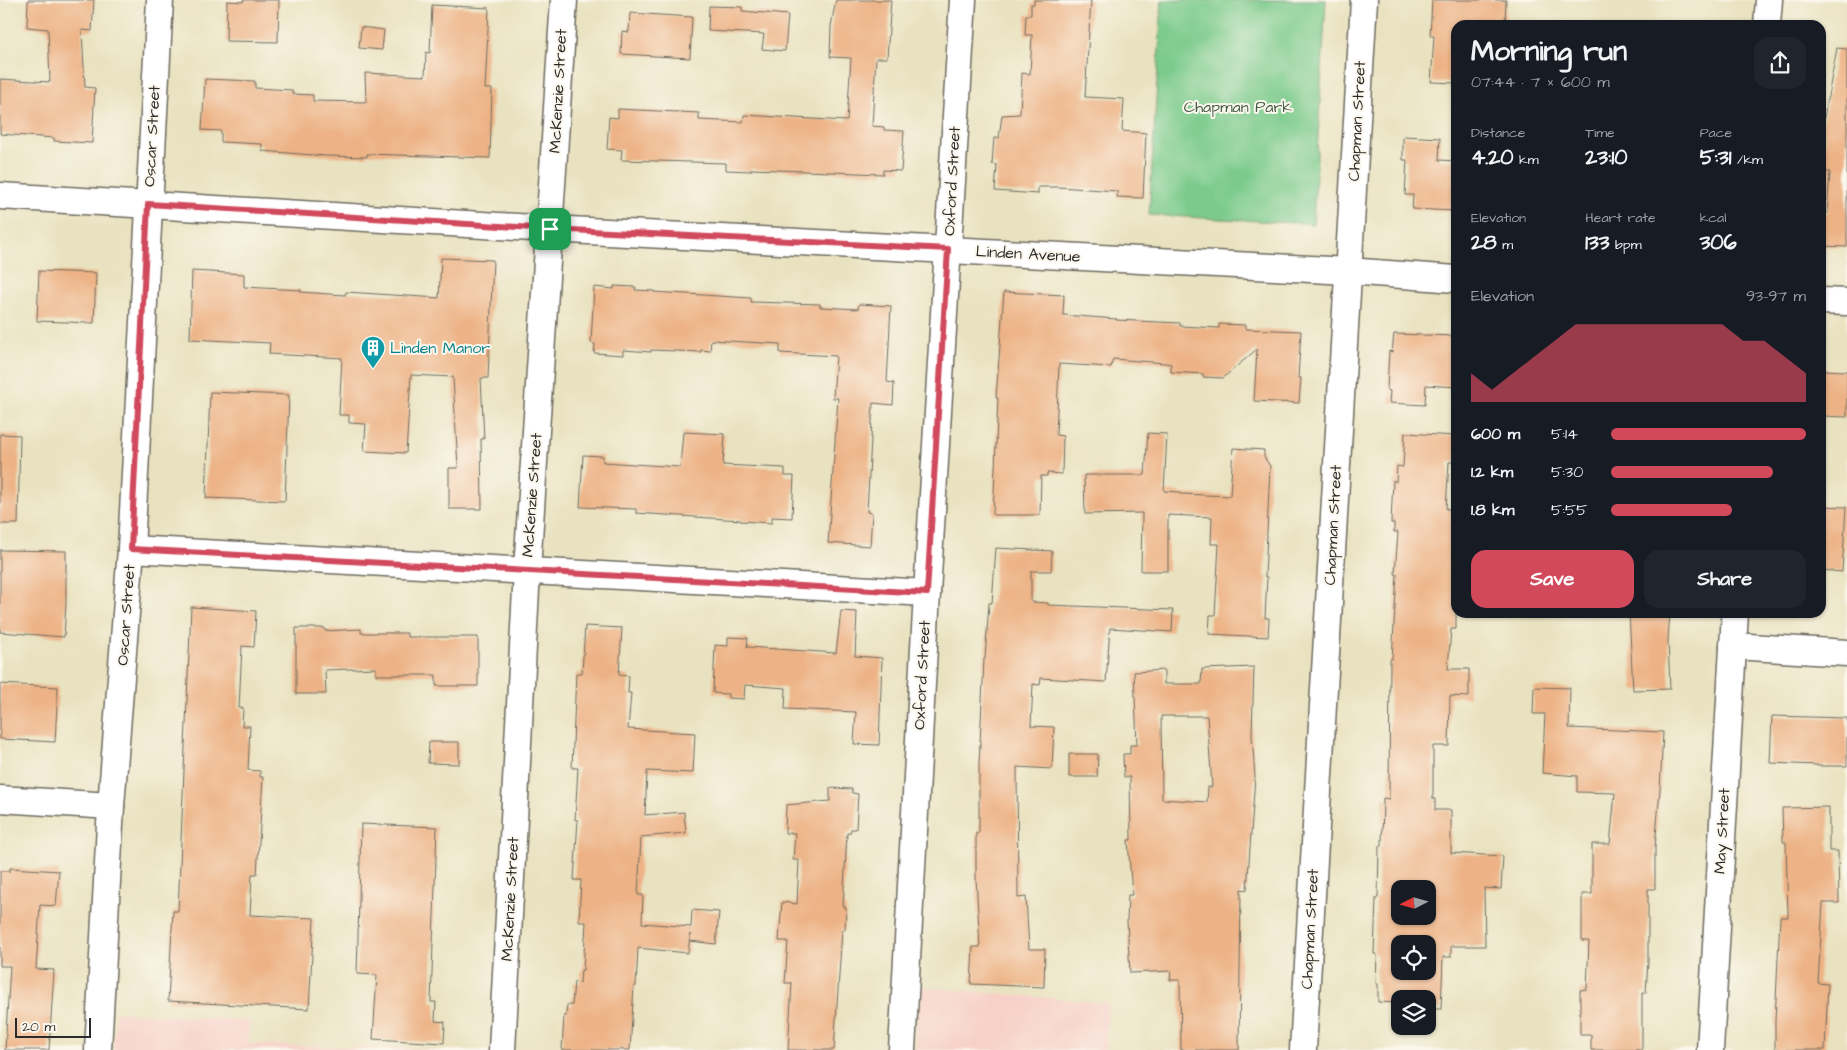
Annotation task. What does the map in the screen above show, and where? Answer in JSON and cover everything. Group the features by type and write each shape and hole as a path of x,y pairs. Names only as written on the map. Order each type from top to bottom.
{"street":[{"name":"Oscar Street","path":"98,1050 111,806 131,549 160,0"},
{"name":"McKenzie Street","path":"502,1050 527,570 564,0"},
{"name":"Oxford Street","path":"902,1050 927,593 963,0"},
{"name":"Chapman Street","path":"1303,1050 1364,0"},
{"path":"1767,20 1769,0"},
{"name":"Linden Avenue","path":"0,196 550,229 1348,271 1451,279"},
{"path":"1826,301 1847,302"},
{"path":"131,549 927,593"},
{"name":"May Street","path":"1710,1050 1734,618"},
{"path":"1733,646 1847,653"},
{"path":"0,799 111,806"}],"shaded area":[{"path":"919,987 1108,1003 1106,1050 915,1050"},
{"path":"116,1012 249,1021 248,1044 443,1050 113,1050"}],"green space":[{"name":"Chapman Park","path":"1162,0 1326,0 1313,224 1149,215"}],"building":[{"path":"28,0 94,0 92,31 82,30 85,87 95,88 92,143 54,141 54,138 0,134 0,79 50,82 48,29 27,27"},
{"path":"243,0 279,0 278,42 226,41 227,1 243,2"},
{"path":"836,0 891,0 887,58 876,58 872,126 884,127 884,130 904,131 901,171 883,170 883,174 751,169 751,171 726,170 726,163 621,160 622,150 607,149 609,117 618,118 618,109 699,113 699,120 743,122 744,115 847,121 851,58 830,57 831,26"},
{"path":"1034,0 1091,0 1085,97 1124,99 1122,131 1146,133 1143,198 1117,197 1117,191 1058,187 1038,187 1038,194 995,191 997,165 992,164 994,138 999,138 1002,115 1020,114 1022,73 1030,74 1032,35 1025,35 1026,15 1031,15 1031,4 1034,4"},
{"path":"1432,0 1506,0 1505,20 1451,20 1451,83 1431,82 1434,36 1430,36"},
{"path":"432,5 489,8 485,89 492,89 490,158 367,154 367,157 326,156 262,151 262,144 221,142 221,131 202,130 205,79 255,81 255,88 292,90 292,94 313,95 313,101 366,102 365,73 425,76 426,52 430,53"},
{"path":"709,6 742,7 742,11 788,15 785,51 762,49 764,34 708,31"},
{"path":"630,13 692,17 690,58 621,54 622,31 629,32"},
{"path":"361,27 384,30 382,50 359,48"},
{"path":"1837,48 1847,49 1847,247 1826,246 1826,213 1830,172 1826,172 1826,107"},
{"path":"1403,136 1440,138 1439,160 1451,161 1451,211 1412,209 1413,195 1405,195 1407,160 1403,160"},
{"path":"441,258 493,260 488,378 481,378 484,439 481,439 482,509 449,509 449,468 458,468 453,377 411,375 406,453 364,451 366,424 349,423 349,415 339,415 342,358 269,354 270,343 190,339 192,271 244,274 244,287 301,290 300,292 345,295 346,292 439,298"},
{"path":"39,271 96,273 94,323 37,321"},
{"path":"614,286 636,287 635,290 654,292 751,298 751,302 820,304 820,307 858,309 859,304 891,306 887,382 894,383 893,405 873,403 867,512 872,513 870,546 828,543 838,398 833,398 836,356 780,353 780,344 711,340 710,351 701,350 701,352 623,350 623,355 594,353 595,344 591,343 594,287 614,289"},
{"path":"1004,292 1064,295 1063,315 1180,323 1180,326 1219,328 1219,324 1245,325 1245,329 1301,331 1298,378 1301,378 1299,403 1254,401 1257,349 1223,378 1203,377 1203,374 1171,372 1171,364 1165,363 1113,359 1111,367 1059,364 1056,435 1063,436 1062,474 1047,473 1047,476 1041,476 1040,515 993,515 998,398 996,398"},
{"path":"1394,334 1451,336 1451,387 1426,385 1425,405 1389,403 1390,391 1387,390 1389,351 1392,352"},
{"path":"1826,370 1847,371 1847,417 1826,416"},
{"path":"210,392 289,395 285,501 206,498"},
{"path":"683,432 725,434 723,465 785,468 785,476 794,476 792,518 772,517 772,523 636,513 636,509 580,507 583,455 603,456 603,462 680,467"},
{"path":"1148,433 1167,434 1164,491 1180,492 1180,494 1230,496 1233,448 1264,450 1264,457 1270,466 1265,577 1267,577 1265,618 1269,618 1268,637 1209,634 1210,615 1215,615 1219,544 1211,544 1212,517 1168,515 1168,571 1141,571 1142,513 1085,514 1084,475 1145,475"},
{"path":"1405,433 1451,436 1451,462 1449,462 1446,509 1451,509 1451,618 1456,618 1456,629 1451,629 1448,669 1469,669 1469,697 1450,696 1449,746 1433,746 1433,799 1435,799 1435,810 1451,810 1451,853 1503,856 1501,889 1484,888 1485,946 1451,946 1451,957 1443,957 1441,1009 1436,1009 1436,990 1391,990 1391,1003 1378,1002 1378,984 1376,984 1377,954 1374,954 1379,846 1382,846 1383,798 1389,799 1390,659 1392,659 1398,532 1394,532 1394,523 1391,523 1393,480 1396,482 1397,466 1403,467"},
{"path":"0,434 20,435 18,524 0,524"},
{"path":"1826,506 1846,507 1842,572 1826,570"},
{"path":"996,548 1052,551 1051,571 1031,571 1031,602 1048,603 1048,605 1173,610 1172,632 1110,628 1106,682 1041,678 1040,685 1033,684 1031,726 1054,727 1052,769 1017,767 1018,898 1026,897 1029,949 1045,949 1044,987 971,984 973,947 980,947 976,878 976,833 979,833 979,764 984,659 989,603 992,603"},
{"path":"0,550 66,551 64,637 0,632"},
{"path":"191,607 256,611 254,647 242,646 239,708 243,708 242,726 250,726 248,770 260,771 260,777 263,777 257,874 252,874 250,915 314,918 309,1009 168,1001 173,911 178,911"},
{"path":"841,611 857,612 855,656 882,658 879,745 854,744 856,712 785,709 786,688 745,685 744,699 728,698 728,694 713,693 715,645 728,646 728,637 748,638 747,647 836,653"},
{"path":"1629,618 1670,618 1668,640 1670,689 1633,690"},
{"path":"585,626 622,628 619,675 629,676 628,693 631,693 628,729 695,733 693,773 647,771 645,815 684,812 686,833 641,837 638,895 643,895 642,923 691,927 692,910 719,912 716,944 690,941 690,934 688,953 638,948 630,1050 562,1050 564,1016 566,1016 567,1005 572,1005 574,982 580,983 581,970 583,970 586,922 579,922 581,880 574,880 578,820 575,820 578,768 572,768 576,673 582,673"},
{"path":"296,628 325,628 325,631 361,629 361,633 407,633 407,637 478,637 478,686 436,686 436,675 376,675 376,668 325,670 326,694 296,694"},
{"path":"1254,667 1252,735 1255,777 1247,890 1241,889 1239,1050 1181,1050 1180,980 1170,980 1171,971 1130,973 1127,921 1128,895 1132,895 1128,840 1131,840 1130,777 1124,777 1123,754 1130,754 1130,745 1137,745 1134,672 1164,670 1164,684 1201,684 1202,669","holes":["1161,716 1207,716 1212,787 1208,787 1207,802 1162,799"]},
{"path":"0,684 58,687 55,742 0,739"},
{"path":"1534,687 1570,688 1569,728 1663,732 1655,847 1655,889 1648,889 1648,961 1646,993 1642,993 1642,1050 1591,1050 1591,1035 1580,1035 1580,990 1587,989 1589,941 1582,941 1582,894 1592,894 1592,844 1610,844 1615,793 1577,792 1577,776 1542,773 1545,714 1533,714"},
{"path":"1772,716 1847,718 1847,766 1770,763"},
{"path":"429,742 459,742 459,764 428,763"},
{"path":"1069,754 1098,754 1097,777 1069,777"},
{"path":"830,788 852,789 852,793 858,794 856,829 851,829 850,833 847,833 843,907 846,907 845,930 842,930 834,1050 788,1050 792,983 785,983 788,941 779,941 782,902 797,904 799,860 793,860 795,833 785,833 786,805 830,801"},
{"path":"1829,807 1829,851 1838,851 1839,903 1823,903 1818,983 1828,984 1825,1050 1775,1050 1780,917 1788,917 1786,842 1783,842 1782,808"},
{"path":"361,824 437,827 431,1002 436,1002 435,1021 445,1022 444,1043 373,1039 377,975 357,974"},
{"path":"10,868 59,871 56,906 40,905 36,969 54,970 49,1050 5,1050 10,966 0,966 0,871 10,871"}],"place":[{"name":"Linden Manor","path":"373,369"}],"route":[{"path":"148,204 550,229 948,249 927,593 131,549 148,204"}]}
